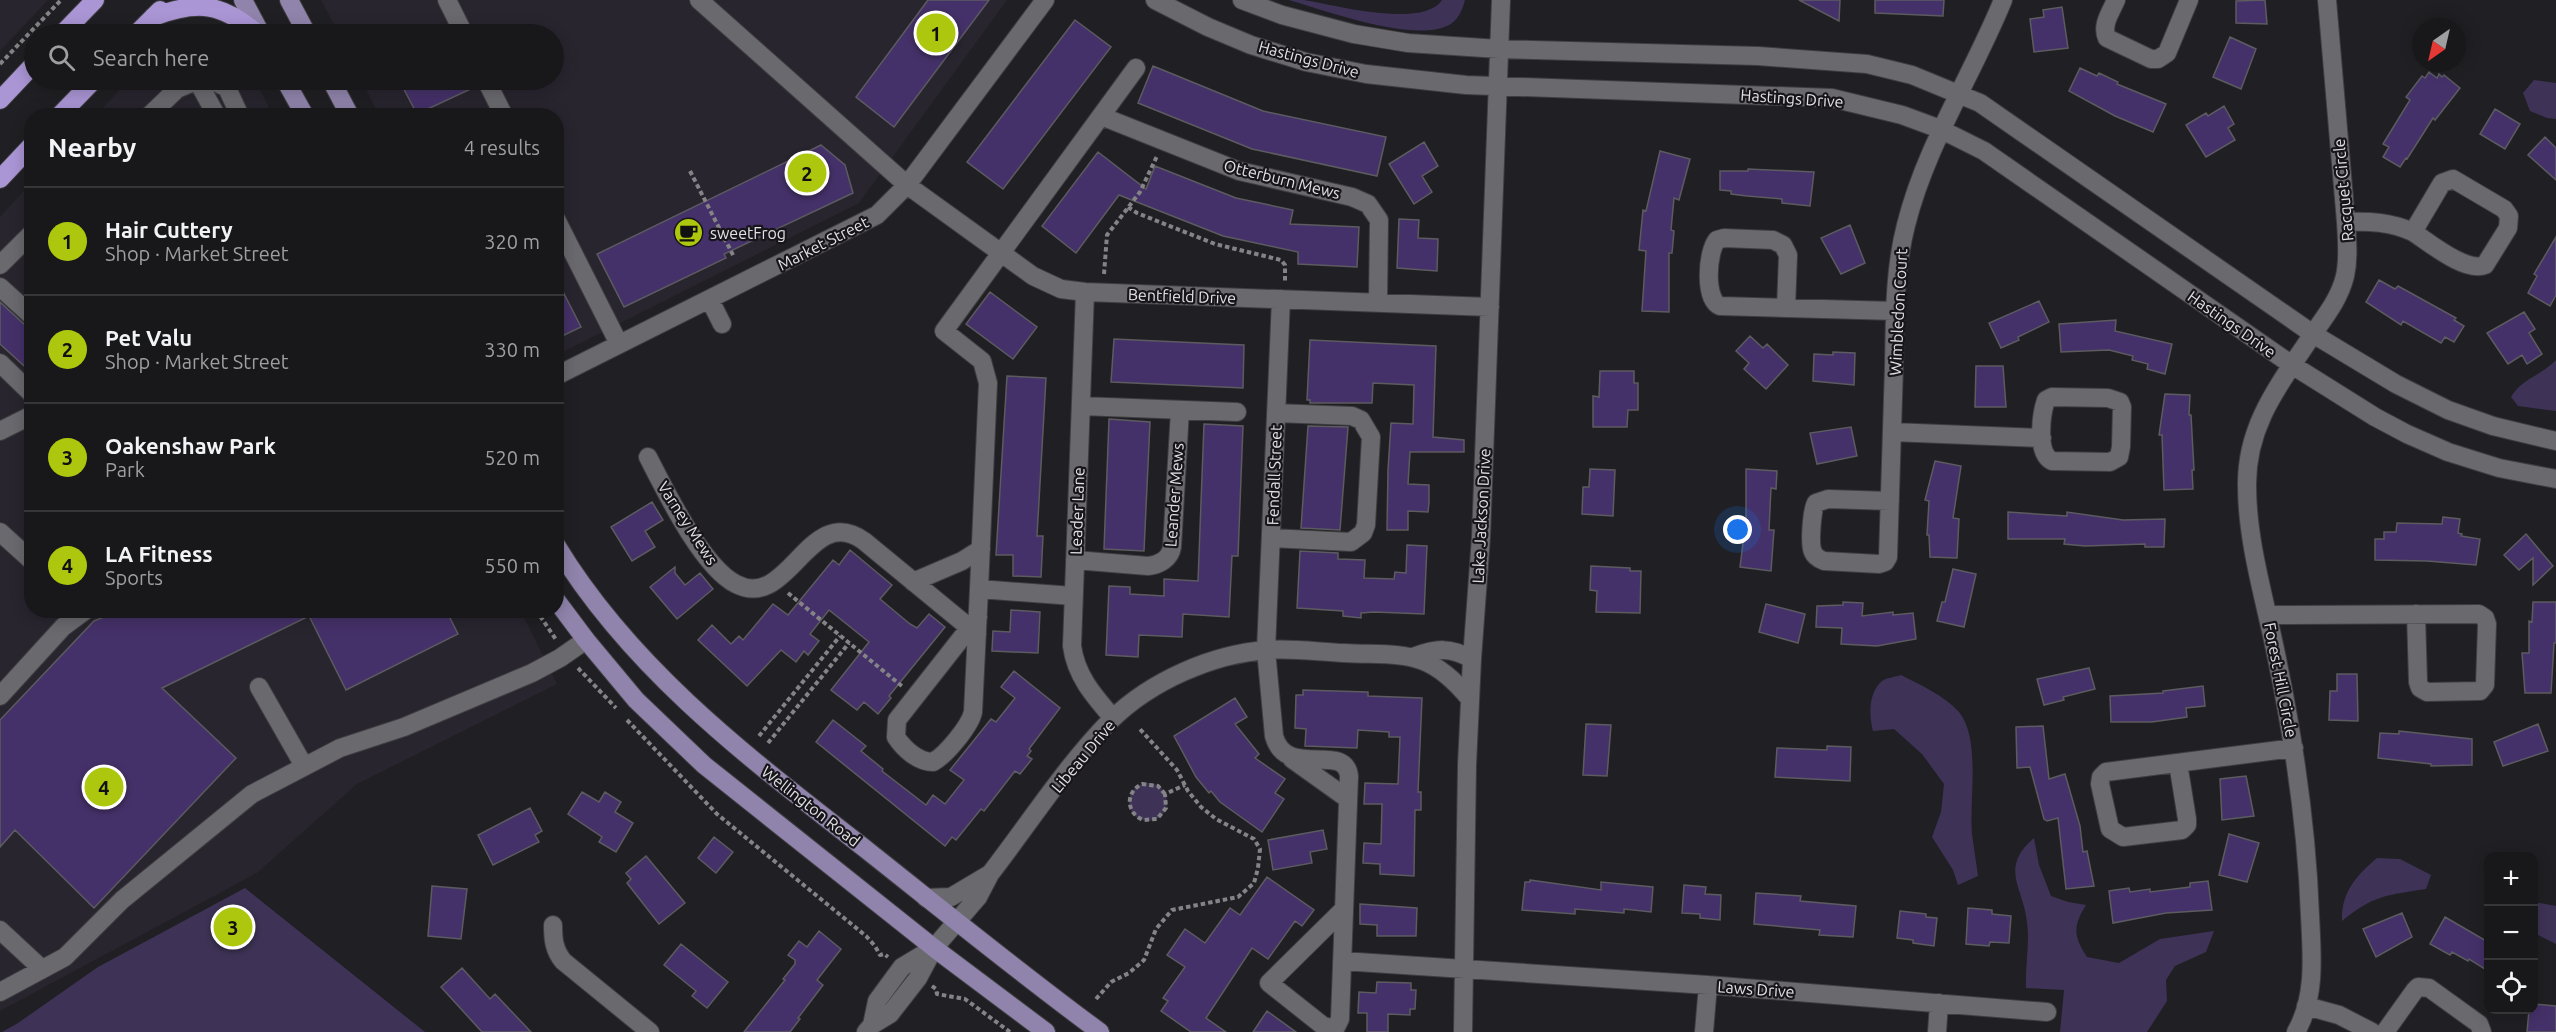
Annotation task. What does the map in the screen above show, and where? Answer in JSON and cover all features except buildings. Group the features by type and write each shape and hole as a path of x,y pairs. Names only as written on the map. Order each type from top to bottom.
{"highway":[{"path":"72,24 95,0"},
{"path":"146,24 169,0"},
{"path":"153,17 182,6 206,5 220,8 246,24"},
{"path":"0,100 24,75"},
{"path":"67,108 84,90"},
{"path":"0,178 24,153"}],"main road":[{"path":"243,0 255,24"},
{"path":"289,0 302,24"},
{"path":"290,90 300,108"},
{"path":"336,90 346,108"},
{"name":"Wellington Road","path":"564,556 611,622 674,690 760,766 1100,1032"},
{"path":"564,611 636,700 704,765 933,948 1046,1032"}],"street":[{"path":"447,0 459,24"},
{"name":"Bentfield Drive","path":"699,0 907,185 1001,255 1046,284 1061,289 1094,292 1490,307"},
{"name":"Market Street","path":"564,372 868,221 891,204 1045,0"},
{"name":"Hastings Drive","path":"1155,0 1208,27 1251,45 1306,62 1366,74 1437,83 1498,87 1832,98 1902,115 1940,129 1984,151 2292,365 2396,428 2448,452 2499,468 2556,479"},
{"path":"1242,0 1282,15 1354,34 1430,45 1758,56 1867,64 1912,75 1958,93 1992,111 2313,334 2396,384 2448,410 2493,426 2556,441"},
{"name":"Lake Jackson Drive","path":"1463,1032 1467,765 1481,537 1501,0"},
{"path":"1940,129 2003,0"},
{"path":"2116,0 2105,25 2104,31 2107,38 2151,59 2158,59 2166,52 2188,0"},
{"name":"Racquet Circle","path":"2292,365 2335,302 2345,276 2348,254 2327,0"},
{"path":"974,626 897,720 896,737 922,760 933,762 943,756 973,716 974,626 979,589 988,383 982,361 976,353 944,331 1136,68"},
{"path":"160,108 176,90"},
{"path":"202,90 212,108"},
{"path":"228,90 236,108"},
{"path":"491,90 500,108"},
{"name":"Otterburn Mews","path":"1101,116 1239,171 1352,197 1368,204 1379,220 1378,303"},
{"name":"Wimbledon Court","path":"1890,501 1828,499 1816,503 1813,514 1813,553 1824,561 1885,562 1888,557 1899,259 1906,224 1940,129"},
{"path":"2346,222 2377,221 2397,225 2413,232 2467,266 2480,267 2485,265 2508,228 2509,216 2504,208 2459,182 2448,180 2442,183 2413,232"},
{"path":"564,235 619,344"},
{"path":"1786,308 1788,255 1783,245 1773,240 1724,238 1717,240 1711,252 1709,292 1716,304 1720,306 1786,308 1896,311"},
{"path":"0,265 24,241"},
{"path":"0,287 24,309"},
{"name":"Leader Lane","path":"1094,292 1081,406 1073,596 1074,660 1084,683 1113,718"},
{"name":"Fendall Street","path":"1283,299 1266,650 1274,736 1278,747 1348,799"},
{"path":"710,300 722,324"},
{"path":"0,363 24,386"},
{"name":"Forest Hill Circle","path":"2292,365 2265,405 2254,432 2248,461 2247,487 2252,536 2294,748 2309,879 2310,986 2306,1006 2296,1032"},
{"path":"2052,397 2108,398 2120,402 2122,406 2121,453 2116,460 2110,462 2052,461 2042,452 2042,438 2044,407 2046,400 2052,397"},
{"path":"1081,406 1238,412"},
{"name":"Leander Mews","path":"1075,560 1148,566 1158,564 1168,556 1172,547 1180,410"},
{"name":"Fendall Street","path":"1271,538 1351,542 1363,532 1366,525 1371,437 1361,420 1352,416 1276,412"},
{"path":"0,431 24,419"},
{"path":"1892,432 2042,438"},
{"name":"Varney Mews","path":"648,457 687,527 702,550 724,575 741,587 759,588 775,583"},
{"path":"0,532 24,554"},
{"path":"775,583 800,554 815,543 834,533 845,532 857,536 913,582 974,626"},
{"path":"913,582 962,561 981,549"},
{"path":"979,589 1073,596"},
{"path":"2268,615 2416,614 2479,614 2485,618 2487,624 2485,685 2480,691 2427,692 2420,688 2416,614"},
{"path":"0,696 63,627 75,618"},
{"path":"0,992 65,957 122,900 252,794 340,748 404,728 532,673 560,658 586,640"},
{"name":"Libeau Drive","path":"869,1028 890,1014 918,978 933,948 955,920 964,916 978,897 990,874 1087,748 1113,718 1146,692 1180,674 1227,657 1266,650 1413,657 1443,670 1470,699"},
{"name":"Libeau Drive","path":"1413,657 1430,651 1455,650 1472,659"},
{"path":"259,687 304,766"},
{"path":"2178,763 2187,819 2187,825 2182,830 2123,837 2110,829 2100,784 2103,774 2178,763 2294,748"},
{"path":"1293,759 1337,760 1344,763 1349,776 1340,1019 1336,1027 1329,1028 1322,1025 1269,983 1344,909"},
{"name":"Libeau Drive","path":"926,898 951,897 990,874"},
{"path":"553,925 553,940 563,961 650,1032"},
{"path":"0,930 42,969"},
{"name":"Laws Drive","path":"1342,961 1708,985 2047,1012"},
{"path":"1704,1032 1708,985"},
{"path":"2385,1032 2415,990 2423,987 2429,988 2479,1024 2482,1032"},
{"path":"1937,1032 1939,1003"},
{"path":"2306,1006 2339,1015 2372,1032"}],"path":[{"path":"38,24 61,0"},
{"path":"0,64 24,39"},
{"path":"1094,292 1106,237 1143,185 1163,141"},
{"path":"690,171 734,257"},
{"path":"1128,207 1215,244 1281,260 1285,265 1283,299"},
{"path":"775,583 915,697"},
{"path":"541,618 546,627"},
{"path":"759,736 840,636"},
{"path":"768,743 849,643"},
{"path":"583,674 706,804 866,936 880,955 884,954"},
{"path":"1096,999 1111,982 1129,973 1144,960 1156,929 1172,910 1241,895 1254,884 1259,857 1257,843 1250,835 1209,814 1194,800 1177,770 1139,728"},
{"path":"1142,784 1158,786 1165,794 1166,808 1157,819 1143,820 1132,811 1129,802 1131,794 1142,784"},
{"path":"1165,794 1185,785"},
{"path":"936,989 937,994 965,999 1010,1032"}],"shaded area":[{"path":"0,0 48,0 24,24 0,51"},
{"path":"321,0 1007,0 859,203 564,351 564,108 375,108 366,90 564,90 564,24 334,24"},
{"path":"1289,0 1304,0 1356,10 1398,14 1432,9 1442,0 1465,0 1459,15 1451,24 1432,30 1413,30 1369,23"},
{"path":"2534,80 2556,83 2556,119 2530,111 2523,93"},
{"path":"120,90 260,90 269,108 103,108"},
{"path":"24,191 24,618 524,618 557,684 357,784 257,873 0,1011 0,217"},
{"path":"2556,360 2556,411 2518,406 2511,397 2515,391"},
{"path":"1901,675 1953,706 1966,724 1970,738 1973,771 1971,820 1978,876 1958,885 1953,870 1932,837 1941,812 1944,784 1922,754 1894,729 1873,731 1870,712 1877,686 1888,678"},
{"path":"1148,783 1161,789 1167,802 1161,815 1148,821 1135,815 1129,802 1135,789"},
{"path":"2034,838 2039,865 2051,896 2086,905 2076,931 2079,943 2087,957 2119,963 2160,939 2214,931 2206,952 2175,966 2166,980 2167,1001 2147,1032 2060,1032 2064,990 2026,988 2028,930 2015,869 2023,849"},
{"path":"2377,858 2400,859 2431,875 2426,889 2381,897 2353,912 2342,921 2347,893 2363,871"},
{"path":"245,888 425,1032 2,1032 98,967"},
{"path":"2538,903 2556,906 2556,944 2538,935"}],"place":[{"name":"Hair Cuttery","path":"936,33"},
{"name":"Pet Valu","path":"807,173"},
{"name":"sweetFrog","path":"689,233"},
{"name":"LA Fitness","path":"104,787"},
{"name":"Oakenshaw Park","path":"233,927"}]}
